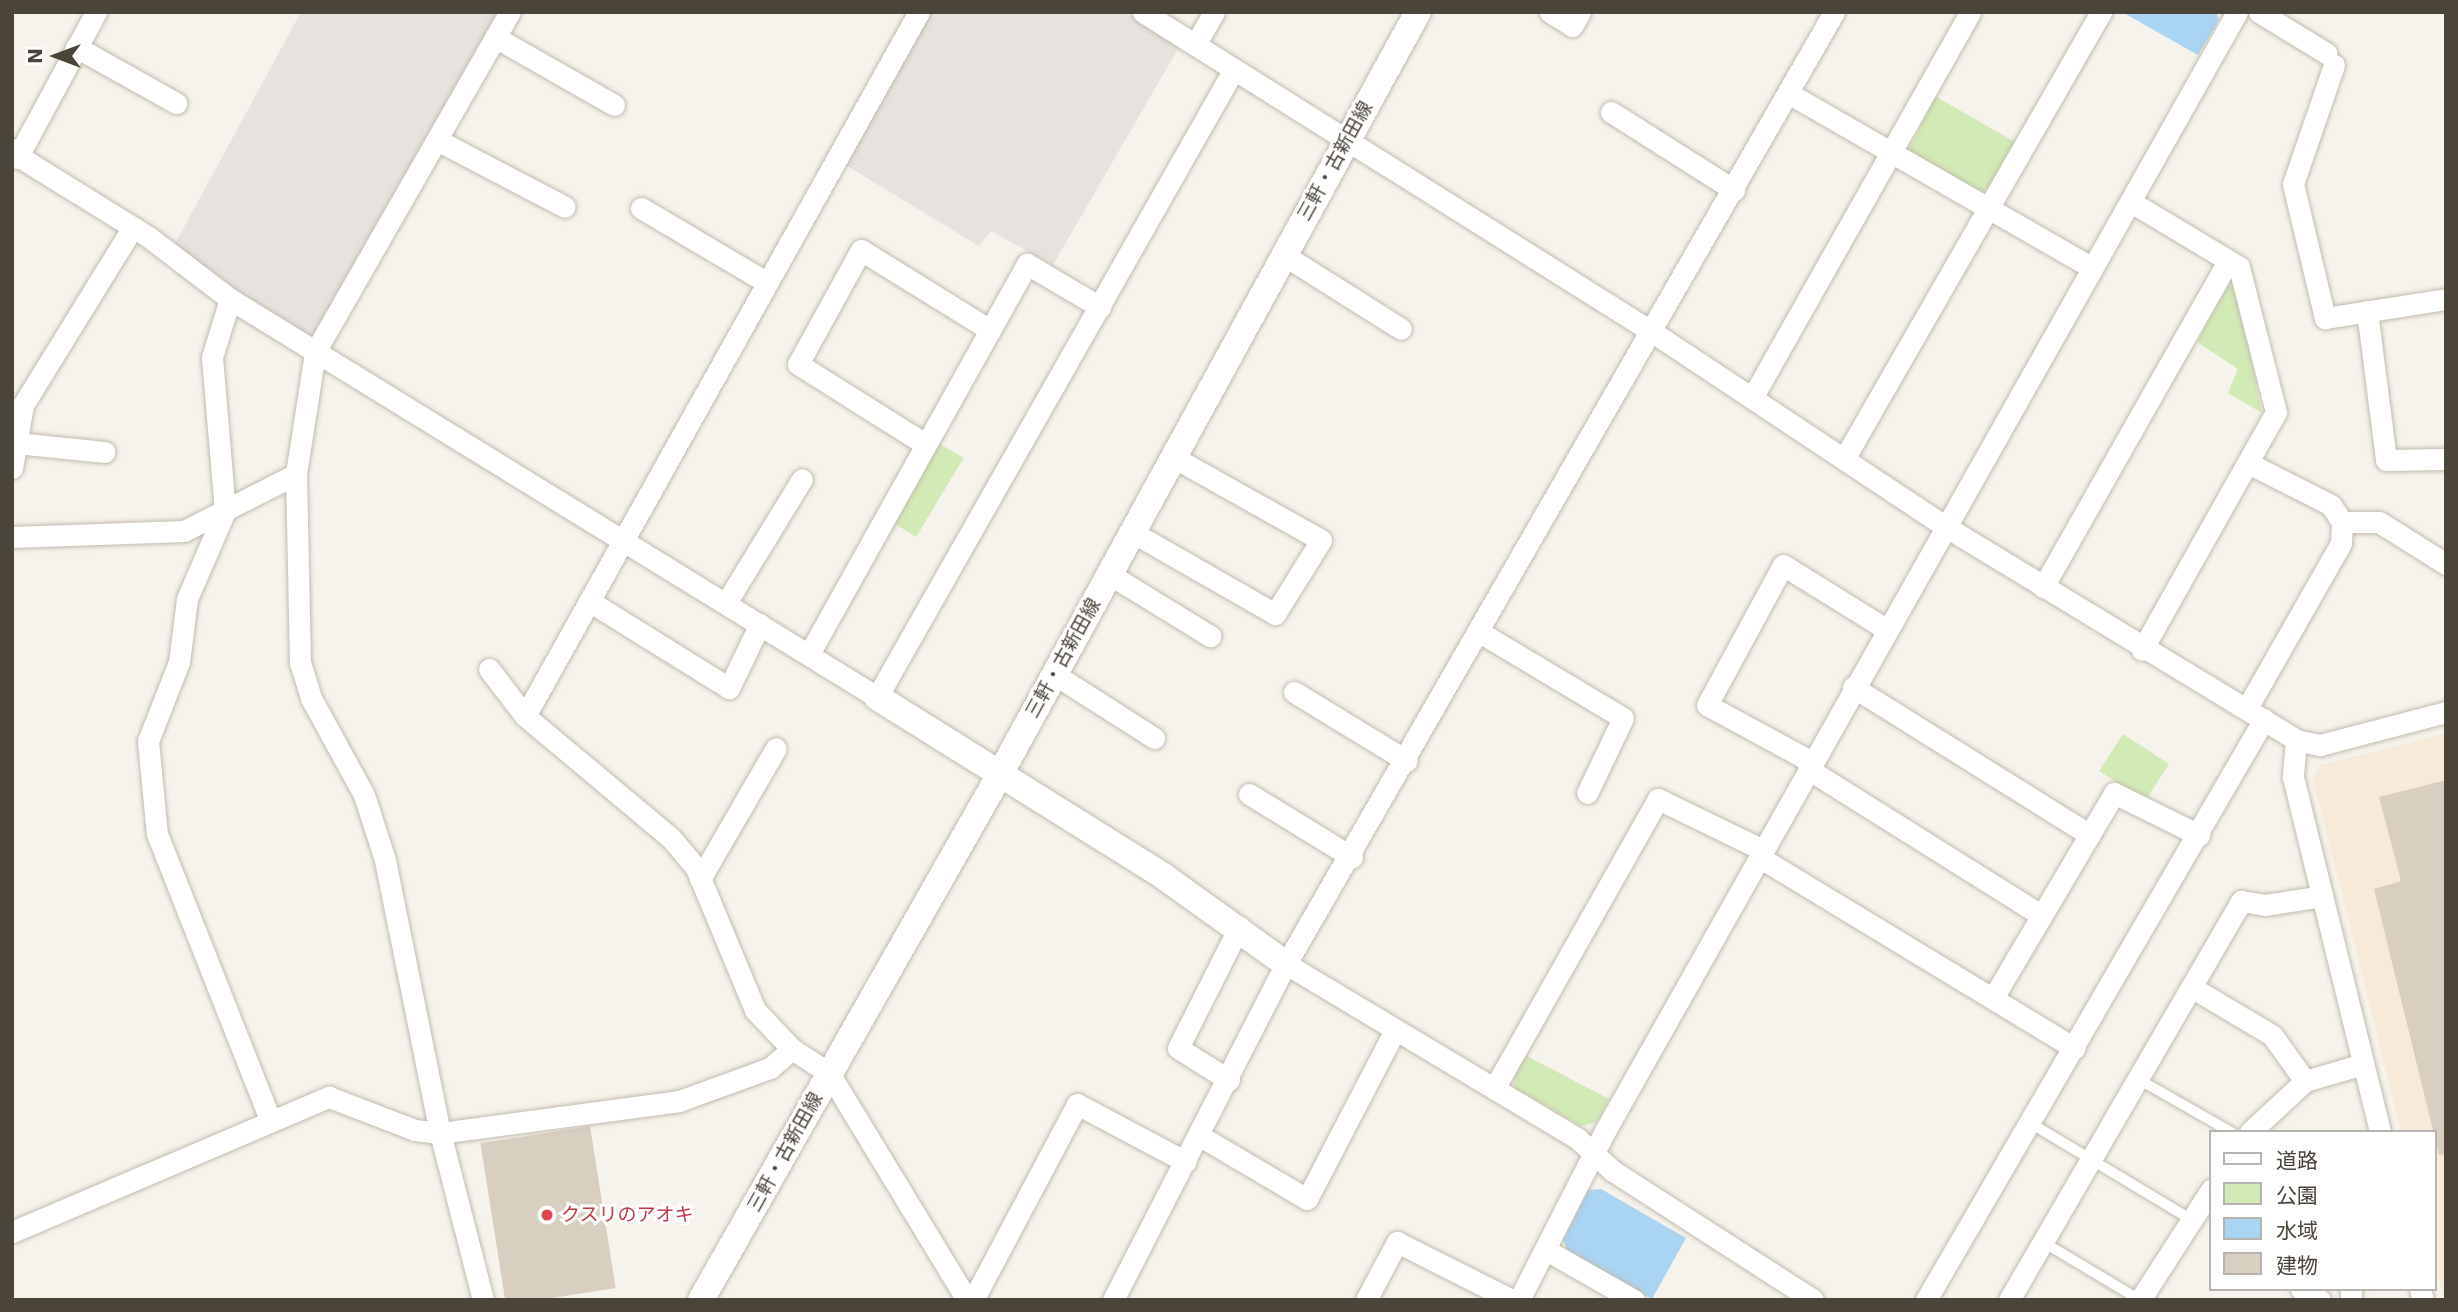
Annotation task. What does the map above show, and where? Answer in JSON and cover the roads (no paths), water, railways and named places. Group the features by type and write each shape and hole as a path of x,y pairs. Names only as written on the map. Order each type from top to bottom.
{"street":[{"path":"96,12 15,154 134,227 230,299 619,541 809,654 1239,927 1286,964 1495,1087 1813,1300"},
{"path":"483,1300 440,1133 384,860 364,795 311,698 300,663 296,474 303,398 315,352 510,12"},
{"path":"525,716 619,541 768,283 919,12"},
{"path":"1143,12 1654,333 1943,525 2142,649 2296,740 2320,745 2446,712"},
{"path":"1195,45 1214,12"},
{"name":"三軒・古新田線","path":"701,1300 999,776 1418,12"},
{"path":"1550,12 1572,26 1580,12"},
{"path":"1113,1300 1229,1080 1286,964 1352,857 1654,333 1834,12"},
{"path":"1752,398 1970,12"},
{"path":"1844,459 2101,12"},
{"path":"1520,1300 1548,1251 1595,1155 1943,525 2131,202 2237,12"},
{"path":"2259,12 2330,59 2293,184 2325,318 2446,299"},
{"path":"495,37 614,105"},
{"path":"76,47 176,103"},
{"path":"877,697 1234,69"},
{"path":"1788,93 1987,210 2092,268"},
{"path":"1611,111 1734,190"},
{"path":"437,140 565,207"},
{"path":"2131,202 2239,267 2276,412 2250,464 2142,649"},
{"path":"641,208 768,283"},
{"path":"12,468 18,405 134,227"},
{"path":"925,444 798,364 861,250 990,330"},
{"path":"1284,255 1401,329"},
{"path":"2043,587 2228,261"},
{"path":"809,654 1027,264 1100,307"},
{"path":"230,299 212,357 225,510 187,599 179,662 148,741 157,834 270,1119"},
{"path":"2367,312 2386,460 2446,459"},
{"path":"16,443 104,452"},
{"path":"1132,532 1275,614 1321,540 1173,457"},
{"path":"1926,1300 2032,1124 2199,835 2255,714 2341,542 2342,522 2331,505 2250,464"},
{"path":"12,537 184,531 296,474"},
{"path":"726,603 802,479"},
{"path":"2342,522 2379,522 2446,564"},
{"path":"1886,629 1783,565 1707,705 1810,766 2042,915"},
{"path":"1109,574 1210,636"},
{"path":"589,601 730,688 760,624"},
{"path":"1481,633 1623,718 1587,793"},
{"path":"489,669 525,716 671,838 700,879 755,1010 792,1049 829,1073 967,1300"},
{"path":"1054,674 1154,738"},
{"path":"1853,687 2090,835"},
{"path":"1294,692 1407,761"},
{"path":"2296,740 2292,777 2380,1130"},
{"path":"700,879 776,748"},
{"path":"1993,998 2114,793 2199,835"},
{"path":"1249,794 1352,857"},
{"path":"1495,1087 1658,799 1761,853 2076,1048"},
{"path":"2009,1300 2241,901 2265,905 2322,896"},
{"path":"1229,1080 1178,1048 1239,927"},
{"path":"2191,987 2272,1035 2305,1081"},
{"path":"1200,1136 1307,1199 1395,1030"},
{"path":"12,1232 270,1119 329,1097 415,1130 440,1133 679,1101 770,1068 792,1049"},
{"path":"2252,1130 2305,1081 2363,1064"},
{"path":"973,1300 1077,1104 1186,1162"},
{"path":"2140,1300 2210,1192"},
{"path":"1366,1300 1397,1242 1512,1300"},
{"path":"1548,1251 1634,1300"},
{"path":"2304,1291 2320,1300"}],"lane":[{"path":"2138,1079 2227,1130"},
{"path":"2032,1124 2192,1220"},
{"path":"2043,1242 2140,1300"}],"water":[{"path":"2122,12 2216,12 2219,20 2198,55"},
{"path":"1601,1189 1686,1238 1652,1299 1568,1252 1563,1239 1588,1190"}],"place":[{"name":"クスリのアオキ","path":"547,1215"}]}
